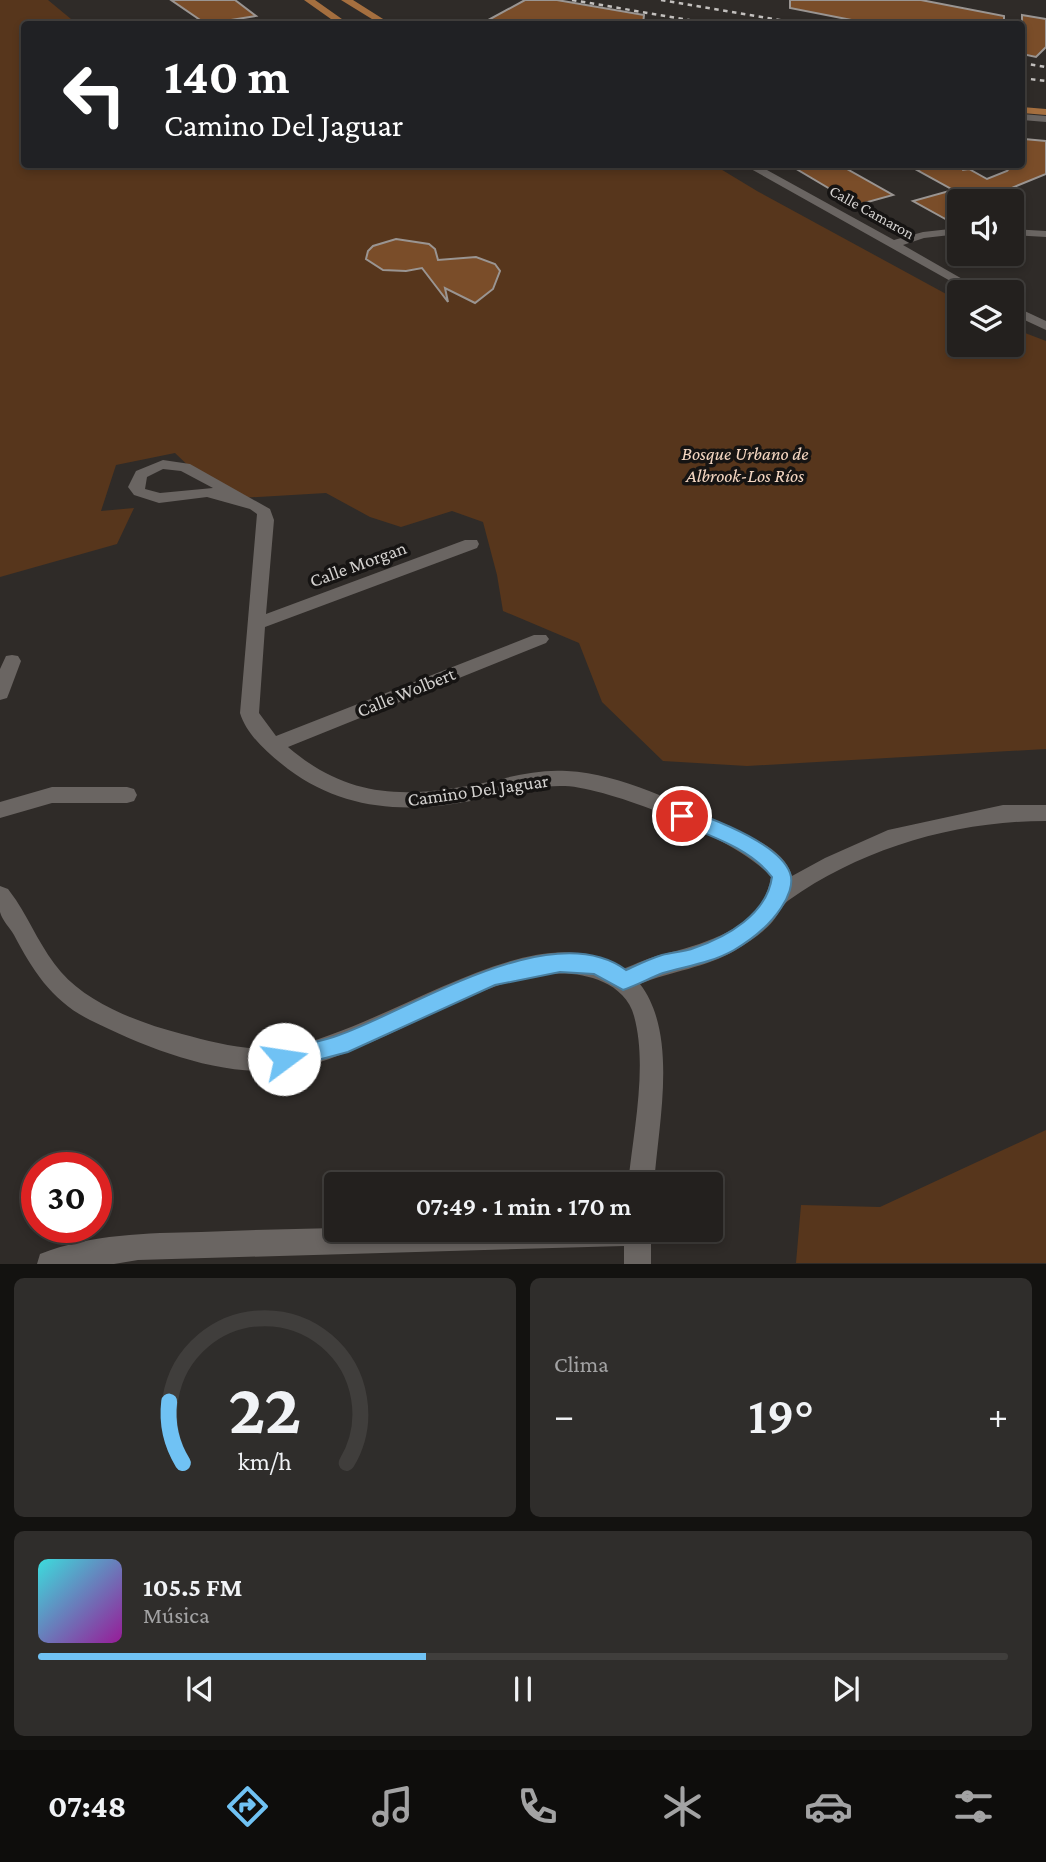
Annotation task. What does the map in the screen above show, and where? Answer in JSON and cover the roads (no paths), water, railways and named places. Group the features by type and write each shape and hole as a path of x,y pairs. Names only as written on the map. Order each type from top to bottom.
{"main road":[{"path":"309,0 340,21"},
{"path":"346,0 381,21"},
{"path":"1025,102 1046,104"},
{"path":"1025,110 1046,112"}],"street":[{"path":"1025,117 1046,119"},
{"name":"Calle Camaron","path":"754,168 958,280"},
{"path":"894,244 923,235 947,232"},
{"path":"1024,233 1046,234"},
{"path":"1024,315 1046,326"},
{"path":"178,464 256,506 208,492 150,498 139,492 136,481 154,466 178,464"},
{"name":"Camino Del Jaguar","path":"256,506 264,512 267,520 250,689 250,715 272,745 309,776 336,790 370,799 401,802 446,799 534,781 569,778 613,785 751,846 770,860 782,875 779,895"},
{"name":"Calle Morgan","path":"258,623 471,544"},
{"name":"Calle Wolbert","path":"272,745 540,639"},
{"path":"0,693 12,661"},
{"path":"0,810 52,794 127,795"},
{"path":"623,980 662,964 695,958 725,945 764,916 779,895 832,864 888,838 1003,813 1046,813"},
{"path":"0,895 46,972 74,999 167,1043 242,1056 284,1059 340,1045 493,976 532,967 560,962 594,965 611,971 623,980 639,999 650,1051 642,1172"},
{"path":"50,1264 91,1253 138,1247 324,1241"},
{"path":"637,1264 638,1242"}],"railway":[{"path":"572,0 694,21"},
{"path":"661,0 785,21"},
{"path":"1025,64 1046,67"},
{"path":"1025,78 1046,81"}],"park label":[{"name":"Bosque Urbano de Albrook-Los Ríos","path":"745,464"}]}
